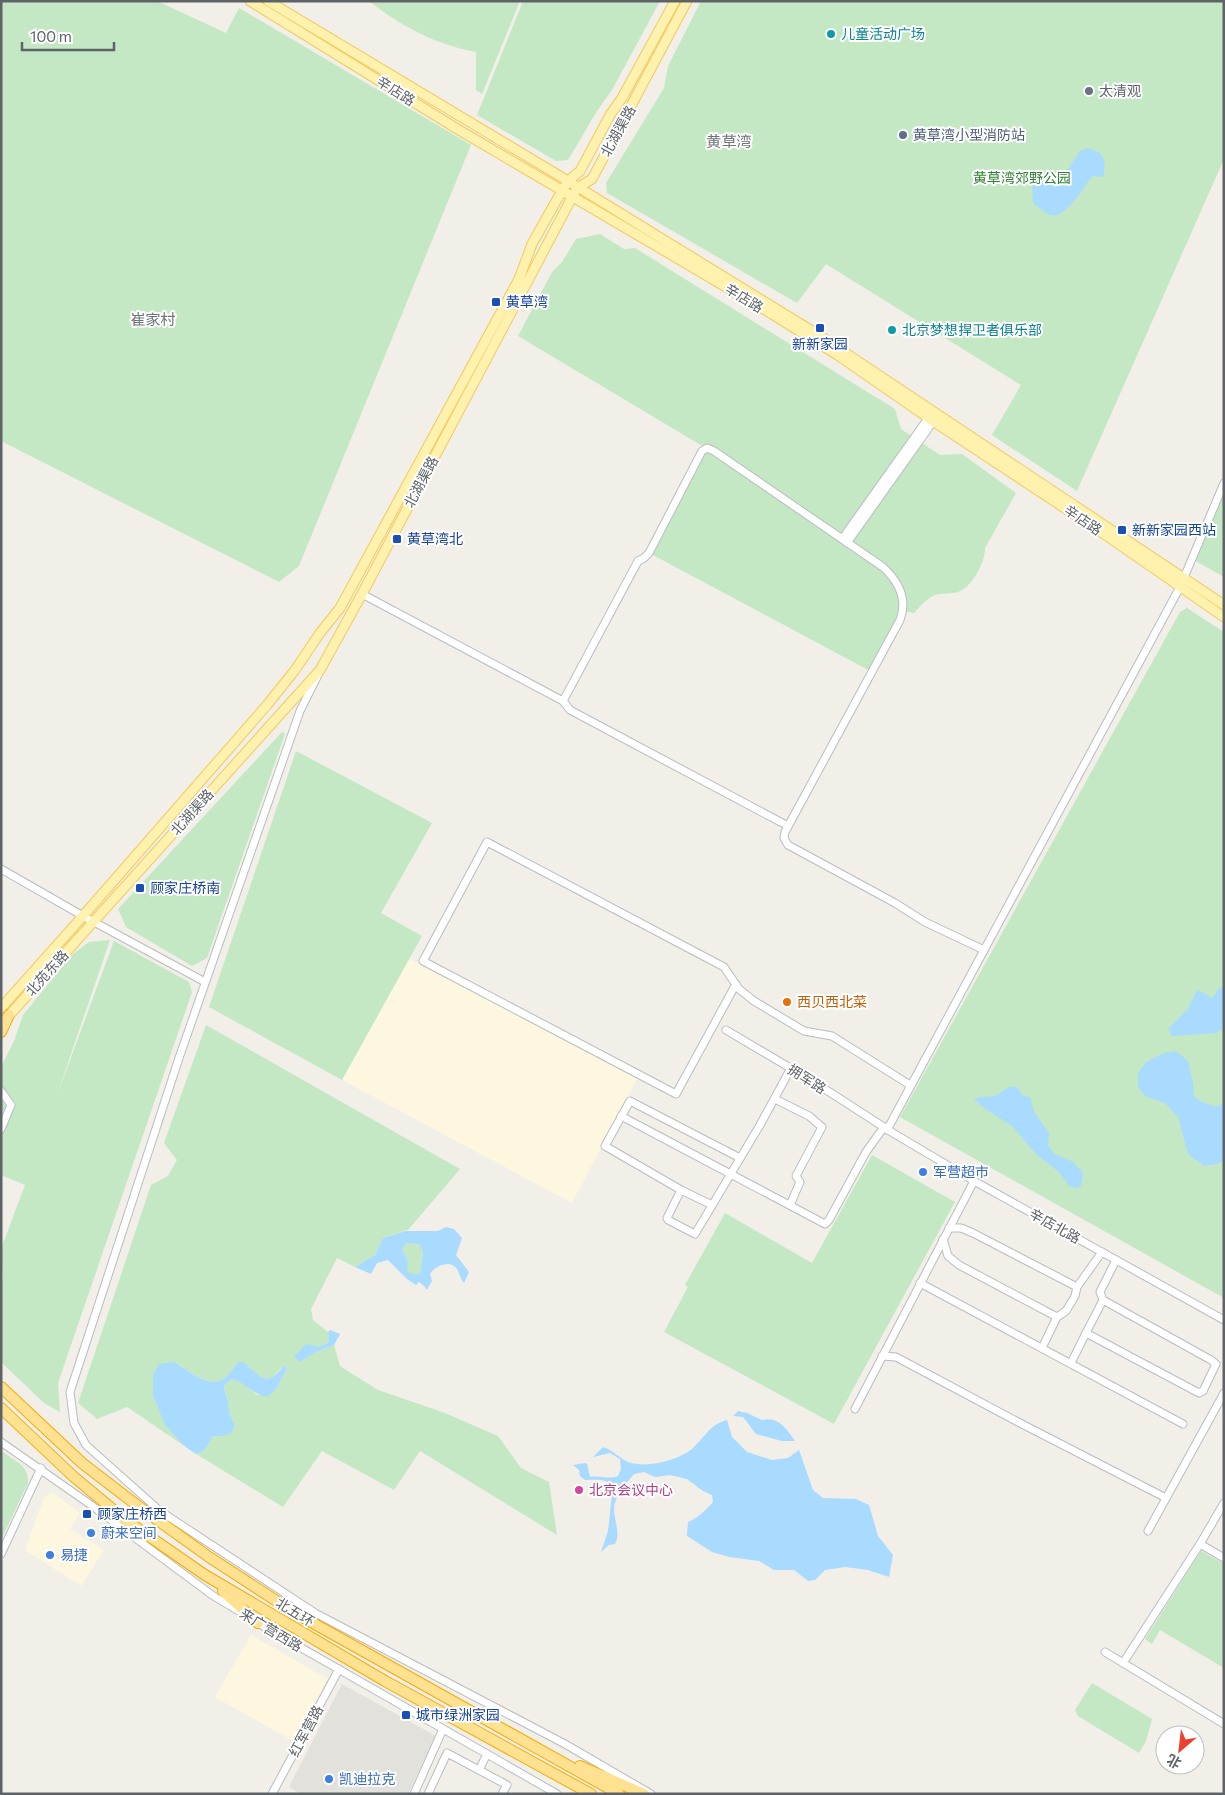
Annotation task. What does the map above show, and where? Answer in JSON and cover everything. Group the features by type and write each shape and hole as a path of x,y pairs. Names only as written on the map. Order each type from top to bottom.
{"highway":[{"path":"1,1032 5,1012"},
{"name":"北五环","path":"1,1387 82,1462 134,1504 295,1614 619,1794"},
{"name":"北五环","path":"1,1409 74,1477 127,1521 205,1575 385,1681 591,1794"},
{"path":"205,1575 258,1623"},
{"path":"533,1746 644,1794"}],"main road":[{"name":"辛店路","path":"250,1 562,191 574,192 797,330 933,416 1182,583 1224,606"},
{"name":"辛店路","path":"268,1 568,181 574,192"},
{"name":"北湖渠路","path":"84,916 267,704 295,670 320,633 340,608 519,279 532,244 568,181 580,171 675,1"},
{"name":"北湖渠路","path":"94,921 320,670 574,192 592,179 687,1"},
{"name":"辛店路","path":"1182,583 1224,618"},
{"name":"北苑东路","path":"1,1024 5,1012 84,916"},
{"name":"北苑东路","path":"5,1012 94,921"}],"street":[{"path":"844,541 933,416"},
{"path":"562,700 638,561 649,553 702,451 707,448 714,451 883,567 894,576 900,586 903,600 904,610 900,620 788,826 784,838 788,845 895,903 925,922 984,950"},
{"path":"621,1116 825,1224 829,1220 866,1152 885,1128 910,1085 1182,583 1224,483"},
{"path":"362,594 562,700 570,710 788,826"},
{"path":"320,670 300,711 179,1058 70,1392 74,1422 86,1446 160,1511 315,1613 565,1744 651,1794"},
{"path":"736,984 676,1094 423,961 487,842 724,967 736,984 739,989 754,1001 804,1031 832,1036 910,1085"},
{"path":"1,869 205,982"},
{"name":"拥军路","path":"726,1030 791,1068 885,1128"},
{"path":"680,1190 667,1218 690,1233 695,1234 775,1099 791,1068"},
{"path":"1,1091 10,1105 1,1129"},
{"path":"775,1099 809,1116 822,1127 796,1176 800,1182 790,1205"},
{"path":"712,1205 680,1190 605,1146 621,1116 630,1101 740,1158"},
{"name":"辛店北路","path":"885,1128 974,1181 1224,1320"},
{"path":"855,1409 974,1181"},
{"path":"949,1228 961,1228 973,1233 1076,1287"},
{"path":"944,1239 948,1256 958,1265 1057,1317"},
{"path":"1042,1348 1057,1317 1066,1311 1075,1296 1076,1287 1102,1252"},
{"path":"1086,1333 1199,1393 1203,1391 1216,1364 1103,1300 1100,1292 1116,1260"},
{"path":"920,1284 1183,1424"},
{"path":"1071,1364 1103,1300"},
{"path":"882,1356 896,1357 1166,1498"},
{"path":"1148,1531 1224,1393"},
{"name":"来广营西路","path":"1,1442 40,1468 212,1594 258,1623 557,1794"},
{"path":"1,1554 40,1468"},
{"path":"1123,1663 1200,1544 1224,1503"},
{"path":"1200,1544 1224,1558"},
{"path":"1106,1652 1224,1724"},
{"name":"红军营路","path":"272,1794 339,1669"},
{"path":"414,1794 443,1729"},
{"path":"428,1794 447,1753 507,1785 502,1794"},
{"path":"479,1770 487,1754"}],"shaded area":[{"path":"409,959 637,1079 572,1203 342,1080"},
{"path":"53,1492 80,1513 70,1529 104,1550 81,1586 25,1550 44,1497"},
{"path":"251,1635 328,1679 293,1741 215,1697"},
{"path":"342,1684 436,1736 408,1794 300,1794 289,1787"}],"green space":[{"path":"1,1 157,1 226,33 239,8 471,145 299,566 279,582 1,441"},
{"path":"369,1 520,1 482,94 476,90 476,52 447,45 420,33 393,19"},
{"path":"523,1 660,1 612,90 597,111 568,160 556,161 477,115"},
{"name":"黄草湾郊野公园","path":"701,1 1224,1 1224,159 1077,491 992,435 1021,385 826,264 797,303 607,193 606,183 664,88 668,66"},
{"path":"600,234 624,249 635,248 895,409 901,429 940,455 962,454 1016,493 985,548 983,560 973,580 958,592 931,597 914,613 904,611 872,672 649,553 704,447 518,336 552,272 562,262 576,239"},
{"path":"1224,490 1224,577 1194,560"},
{"path":"1187,608 1224,632 1224,1298 900,1117 1180,612"},
{"path":"282,732 285,734 207,958 192,966 126,927 118,909"},
{"path":"296,751 432,823 381,913 422,936 342,1080 209,1007"},
{"path":"110,940 56,1098 114,941 189,982 192,992 58,1383 60,1412 44,1403 1,1362 1,1284 3,1278 1,1249 25,1185 1,1175 1,1067 14,1041 23,1015 73,954 89,942"},
{"path":"206,1025 460,1169 408,1230 383,1238 375,1255 355,1267 337,1258 311,1309 313,1320 328,1332 329,1342 319,1347 300,1362 316,1352 334,1345 340,1366 378,1390 445,1413 498,1436 521,1468 549,1482 557,1535 420,1451 394,1490 322,1451 283,1507 196,1454 205,1450 213,1436 223,1436 235,1425 230,1414 224,1389 226,1384 234,1379 247,1385 257,1395 275,1390 287,1369 284,1365 272,1378 265,1379 257,1375 249,1367 238,1362 225,1378 212,1382 199,1378 174,1362 165,1425 183,1445 127,1407 97,1419 78,1403 151,1185 168,1176 177,1160 164,1143"},
{"path":"872,1155 955,1202 834,1424 664,1332 688,1287 685,1285 725,1213 812,1263"},
{"path":"405,1244 420,1245 423,1253 420,1273 416,1274 411,1274 406,1270 408,1260 402,1250"},
{"path":"1,1451 24,1468 28,1477 28,1483 1,1540"},
{"path":"1201,1551 1224,1564 1224,1668 1160,1630 1152,1644 1145,1639"},
{"path":"1092,1683 1152,1719 1146,1741 1139,1753 1078,1716 1075,1710"}],"water":[{"path":"1086,148 1101,154 1105,166 1103,177 1092,176 1074,202 1062,213 1050,215 1033,203 1032,186 1049,175 1063,174 1080,151"},
{"path":"1219,988 1224,988 1224,1028 1216,1033 1172,1036 1168,1029 1188,1009 1197,990 1213,998"},
{"path":"1176,1051 1188,1061 1194,1096 1200,1101 1216,1107 1224,1103 1224,1160 1218,1164 1204,1166 1188,1154 1178,1117 1165,1103 1145,1096 1138,1087 1138,1074 1146,1062 1164,1053"},
{"path":"1009,1087 1017,1087 1023,1096 1030,1097 1034,1112 1049,1133 1048,1145 1054,1154 1073,1162 1083,1173 1081,1186 1077,1188 1069,1186 1059,1172 1037,1155 1012,1126 984,1108 974,1099 995,1096"},
{"path":"446,1227 454,1229 462,1238 456,1255 469,1272 464,1283 457,1269 451,1264 439,1266 432,1271 430,1274 432,1281 427,1290 419,1282 416,1285 407,1279 388,1260 377,1263 371,1274 355,1267 375,1255 383,1238 406,1231 438,1231","holes":["405,1244 420,1245 423,1253 420,1273 413,1274 407,1270 408,1260 402,1250"]},
{"path":"330,1330 340,1334 334,1345 316,1352 300,1362 294,1357 306,1344 319,1347 329,1342 328,1332"},
{"path":"174,1362 199,1378 212,1382 225,1378 238,1362 243,1362 259,1376 268,1379 278,1373 284,1365 287,1369 275,1390 267,1397 254,1392 234,1379 226,1384 224,1389 230,1414 235,1425 231,1433 223,1436 213,1436 205,1450 196,1454 183,1445 165,1425 153,1395 153,1375 159,1364"},
{"path":"738,1411 762,1420 773,1420 782,1424 795,1441 782,1441 756,1434 743,1417 733,1416"},
{"path":"727,1420 732,1437 747,1452 772,1460 788,1458 799,1450 813,1490 823,1498 856,1499 869,1505 878,1536 893,1555 889,1577 868,1570 845,1567 825,1570 815,1580 808,1581 794,1570 774,1570 759,1561 729,1557 712,1552 687,1536 688,1522 702,1514 713,1502 712,1495 687,1479 670,1475 655,1477 644,1472 634,1474 618,1495 614,1509 617,1540 615,1544 609,1545 601,1552 608,1531 612,1495 616,1488 605,1481 585,1480 580,1476 579,1470 573,1465 587,1464 590,1477 615,1477 618,1476 621,1469 620,1459 610,1453 593,1457 603,1447 633,1464 662,1462 682,1456 695,1446 713,1427"}],"place":[{"name":"儿童活动广场","path":"831,34"},
{"name":"太清观","path":"1089,91"},
{"name":"黄草湾小型消防站","path":"903,135"},
{"name":"黄草湾","path":"496,302"},
{"name":"新新家园","path":"820,328"},
{"name":"北京梦想捍卫者俱乐部","path":"892,330"},
{"name":"新新家园西站","path":"1122,530"},
{"name":"黄草湾北","path":"397,539"},
{"name":"顾家庄桥南","path":"140,888"},
{"name":"西贝西北菜","path":"787,1002"},
{"name":"军营超市","path":"923,1172"},
{"name":"北京会议中心","path":"579,1490"},
{"name":"顾家庄桥西","path":"87,1514"},
{"name":"蔚来空间","path":"91,1533"},
{"name":"易捷","path":"50,1555"},
{"name":"城市绿洲家园","path":"406,1715"},
{"name":"凯迪拉克","path":"329,1779"}],"district":[{"name":"黄草湾","path":"729,142"},
{"name":"崔家村","path":"153,320"}]}
